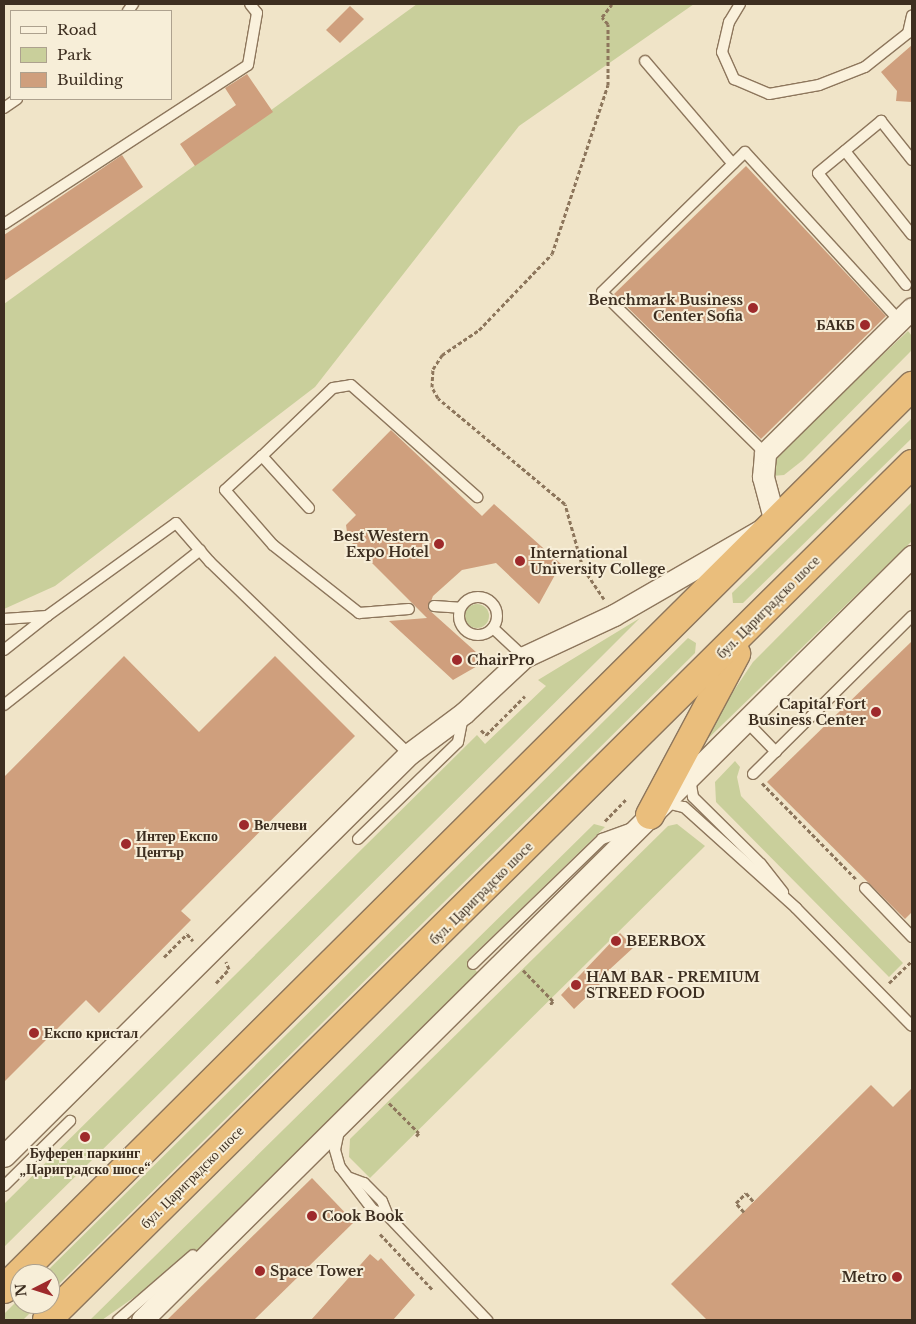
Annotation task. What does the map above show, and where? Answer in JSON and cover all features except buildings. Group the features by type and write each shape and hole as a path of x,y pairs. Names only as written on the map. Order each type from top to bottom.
{"highway":[{"path":"4,1289 912,386"},
{"name":"бул. Цариградско шосе","path":"47,1320 912,464"},
{"path":"650,815 707,703 759,616"}],"street":[{"path":"4,1156 409,754 464,713 524,657 614,615 775,522 763,477 765,453 906,314"},
{"path":"142,1320 343,1124 650,815 912,556"}],"lane":[{"path":"4,224 248,65 257,13 250,4"},
{"path":"740,4 729,22 722,52 734,79 769,94 820,85 866,67 908,33 912,15"},
{"path":"645,61 733,164"},
{"path":"4,108 16,100"},
{"path":"906,285 818,173 882,120 912,160"},
{"path":"844,151 912,235"},
{"path":"765,453 602,292 744,152 906,314"},
{"path":"409,608 360,613 273,546 225,490 334,388 350,385 477,497"},
{"path":"262,456 309,508"},
{"path":"4,650 47,616 176,523 200,550 409,754"},
{"path":"4,705 200,550"},
{"path":"469,599 488,600 496,616 493,628 483,635 470,634 461,626 460,608 469,599"},
{"path":"434,606 460,608"},
{"path":"4,619 47,616"},
{"path":"753,774 912,616"},
{"path":"493,628 524,657"},
{"path":"358,839 458,742 464,713"},
{"path":"746,721 776,752"},
{"path":"693,773 689,786 693,797 761,864 796,908"},
{"path":"473,964 602,839 672,802 684,807 796,908 912,1026"},
{"path":"865,888 912,937"},
{"path":"4,1186 70,1122"},
{"path":"343,1124 334,1150 340,1167 350,1178 364,1183 382,1201 388,1216 487,1320"},
{"path":"118,1320 194,1255"}],"path":[{"path":"612,4 602,17 608,24 608,84 552,254 480,330 442,355 433,369 432,387 438,398 565,504 583,568 614,615"},
{"path":"481,730 486,735 525,696"},
{"path":"753,774 865,888"},
{"path":"607,818 626,799"},
{"path":"164,957 187,934 199,946"},
{"path":"889,984 912,961"},
{"path":"519,966 554,1001 550,1005"},
{"path":"216,983 226,972"},
{"path":"385,1099 419,1133 416,1136"},
{"path":"744,1212 736,1203 746,1193 754,1202"},
{"path":"380,1234 433,1290"}],"green space":[{"path":"417,4 694,4 519,126 315,387 55,586 4,609 4,304"},
{"path":"908,331 912,336 912,350 803,460 784,475 772,476 772,461 779,452"},
{"path":"912,418 912,438 743,603 733,603 732,593"},
{"path":"912,502 912,541 690,756 753,662"},
{"path":"477,604 486,607 489,616 486,625 477,628 468,625 465,616 468,607"},
{"path":"640,618 4,1247 4,1204 477,735 485,744 546,686 538,680"},
{"path":"688,638 696,643 695,653 60,1283 60,1264 54,1264"},
{"path":"735,761 740,767 737,777 741,796 903,963 889,977 716,802 715,782"},
{"path":"594,824 605,827 467,961 478,973 194,1255 102,1320 90,1320"},
{"path":"677,824 705,846 370,1178 349,1157 350,1139 668,826"},
{"path":"10,1308 10,1314 29,1314 23,1320 4,1320 4,1314"}],"place":[{"name":"Benchmark Business Center Sofia","path":"753,308"},
{"name":"БАКБ","path":"865,325"},
{"name":"Best Western Expo Hotel","path":"439,544"},
{"name":"International University College","path":"520,561"},
{"name":"ChairPro","path":"457,660"},
{"name":"Capital Fort Business Center","path":"876,712"},
{"name":"Велчеви","path":"244,825"},
{"name":"Интер Експо Център","path":"126,844"},
{"name":"BEERBOX","path":"616,941"},
{"name":"HAM BAR - PREMIUM STREED FOOD","path":"576,985"},
{"name":"Експо кристал","path":"34,1033"},
{"name":"Буферен паркинг „Цариградско шосе“","path":"85,1137"},
{"name":"Cook Book","path":"312,1216"},
{"name":"Space Tower","path":"260,1271"},
{"name":"Metro","path":"897,1277"}]}
